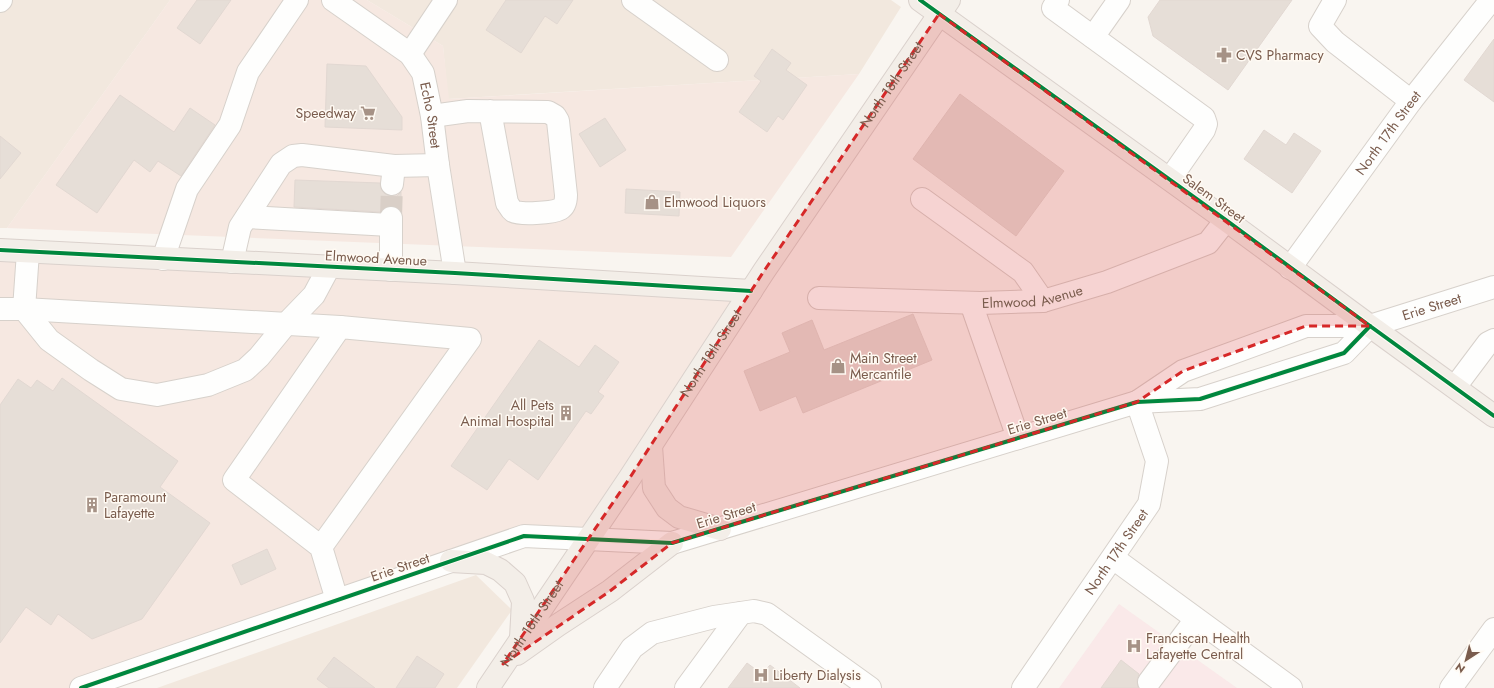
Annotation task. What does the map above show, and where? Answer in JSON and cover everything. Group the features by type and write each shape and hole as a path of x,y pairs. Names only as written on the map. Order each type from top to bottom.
{"main road":[{"name":"Salem Street","path":"920,0 944,7 1170,179 1494,416"},
{"name":"North 18th Street","path":"488,688 651,446 751,291 944,7"},
{"name":"Elmwood Avenue","path":"0,250 455,273 751,291"},
{"path":"651,446 654,488 667,508 679,517 720,529"},
{"path":"504,664 558,625 610,591 672,543"},
{"path":"451,561 486,563 500,570 515,583 523,600 521,638"}],"street":[{"path":"163,259 187,190 230,125 248,72 297,0"},
{"name":"Echo Street","path":"333,0 410,54 423,73 432,116 455,273"},
{"path":"410,54 446,0"},
{"path":"633,0 717,60"},
{"path":"1093,37 1119,0"},
{"path":"1335,0 1320,26 1335,42 1411,101"},
{"name":"North 17th Street","path":"1290,268 1411,101 1491,0"},
{"path":"1055,4 1093,37 1204,118 1206,124 1204,130 1170,179"},
{"path":"432,116 468,111 490,111 548,112 555,116 558,121 566,195 565,203 561,208 553,212 520,213 512,211 507,203 490,111"},
{"path":"232,262 240,227 281,164 293,156 302,155 393,175 438,165"},
{"path":"922,199 1023,272 1043,301"},
{"path":"247,217 390,222 391,270"},
{"name":"Elmwood Avenue","path":"819,298 971,303 1043,301 1107,282 1208,243 1226,220"},
{"path":"28,252 24,309 49,340 121,389 157,395 208,386 245,370 314,295 329,267"},
{"name":"Erie Street","path":"1137,402 1183,371 1306,326 1370,326 1494,287"},
{"path":"971,303 1018,438"},
{"path":"0,309 340,326 470,340 322,547"},
{"path":"337,600 322,547 234,480 340,326"},
{"name":"Erie Street","path":"81,688 524,536 672,543 1137,402 1200,399 1344,353 1370,326"},
{"path":"1455,387 1488,343 1494,340"},
{"name":"North 17th Street","path":"1023,688 1149,504 1157,461 1137,402"},
{"path":"1113,558 1291,688"},
{"path":"605,688 632,648 652,633 714,617 754,611 767,614 870,688"},
{"path":"686,688 741,613"},
{"path":"1149,682 1196,619"},
{"path":"1451,688 1494,629"}],"highlighted area":[{"path":"939,14 1370,326 1306,326 1183,371 1137,402 672,543 610,591 503,664 629,479 764,271"}],"shaded area":[{"path":"0,0 170,0 7,228 0,228"},
{"path":"170,0 367,0 443,46 449,99 859,74 731,257 7,228"},
{"path":"367,0 891,0 901,7 859,74 448,99 443,46"},
{"path":"0,250 751,291 588,540 524,536 81,688 0,688"},
{"path":"476,575 512,610 457,688 157,688"},
{"name":"Franciscan Health Lafayette Central","path":"1119,604 1237,688 1059,688"}],"building":[{"path":"197,0 231,0 200,44 177,28"},
{"path":"506,0 573,0 557,24 545,16 521,53 486,30"},
{"name":"CVS Pharmacy","path":"1160,0 1292,0 1228,90 1153,36 1148,17"},
{"path":"1494,39 1494,102 1464,80"},
{"path":"772,49 791,63 786,70 807,85 783,120 778,116 767,132 739,112 761,81 754,76"},
{"path":"327,64 366,66 402,117 402,130 325,127"},
{"path":"960,94 1064,171 1016,236 913,159"},
{"path":"120,95 174,132 190,108 215,125 181,176 158,161 150,172 134,160 97,213 56,185"},
{"path":"605,118 626,150 600,167 579,134"},
{"path":"1264,130 1286,145 1294,133 1321,151 1292,193 1244,159"},
{"path":"0,136 21,153 0,179"},
{"path":"295,180 380,183 381,189 385,194 397,196 401,192 401,210 397,207 391,206 385,207 380,212 294,207"},
{"name":"Elmwood Liquors","path":"626,189 680,192 679,216 625,213"},
{"name":"Main Street Mercantile","path":"913,314 932,360 803,413 796,396 760,411 744,371 790,352 782,333 812,320 824,350"},
{"path":"539,340 579,367 595,345 619,362 598,392 604,396 591,414 586,411 538,480 509,459 487,490 451,466"},
{"name":"Paramount Lafayette","path":"62,378 178,461 160,487 210,523 142,619 92,639 58,614 51,625 26,607 0,643 0,405 18,379 31,388 37,380 53,391"},
{"path":"267,549 276,569 241,585 232,565"},
{"path":"417,656 444,674 435,688 396,688"},
{"path":"334,657 375,688 329,688 317,679"},
{"path":"1121,660 1139,674 1137,681 1138,688 1101,688"},
{"name":"Liberty Dialysis","path":"747,663 762,674 770,665 800,688 728,688"}],"tunnel":[{"path":"391,218 392,184"}],"cycle path":[{"path":"920,0 1226,220 1494,416"},
{"path":"0,250 455,273 751,291"},
{"path":"81,688 524,536 672,543 1137,402 1200,399 1344,353 1370,326"}],"place":[{"name":"CVS Pharmacy","path":"1224,55"},
{"name":"Speedway","path":"368,113"},
{"name":"Elmwood Liquors","path":"652,202"},
{"name":"Main Street Mercantile","path":"838,366"},
{"name":"All Pets Animal Hospital","path":"566,413"},
{"name":"Paramount Lafayette","path":"92,505"},
{"name":"Franciscan Health Lafayette Central","path":"1134,646"},
{"name":"Liberty Dialysis","path":"761,675"}]}
